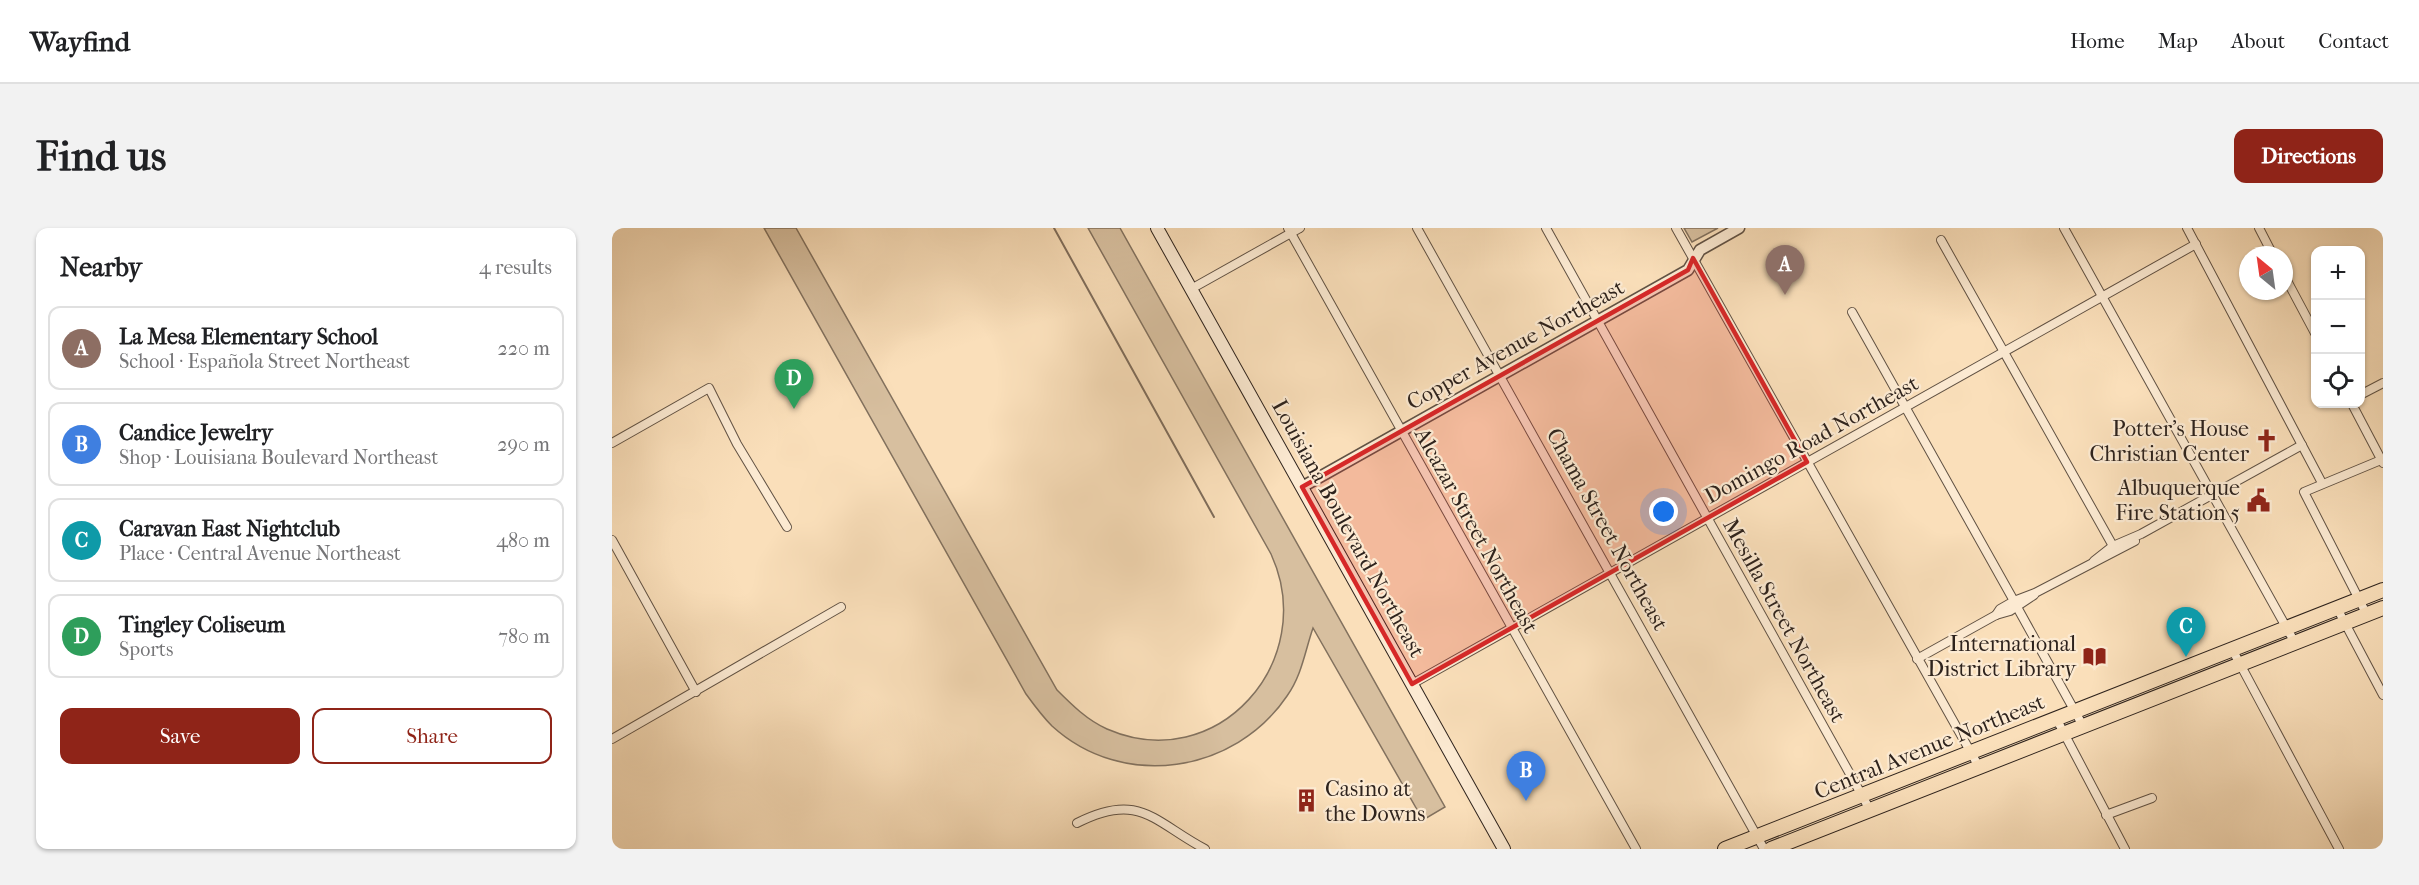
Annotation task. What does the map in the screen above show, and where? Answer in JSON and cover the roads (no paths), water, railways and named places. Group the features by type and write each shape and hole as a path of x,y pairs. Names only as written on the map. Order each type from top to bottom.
{"main road":[{"name":"Louisiana Boulevard Northeast","path":"1157,228 1504,849"},
{"name":"Central Avenue Northeast","path":"1725,849 2383,590"},
{"path":"1771,849 2383,608"}],"street":[{"path":"1191,289 1289,231 1300,228"},
{"name":"Chama Street Northeast","path":"1417,228 1764,849"},
{"name":"Mesilla Street Northeast","path":"1546,228 1870,810"},
{"path":"1676,228 1978,766"},
{"name":"Copper Avenue Northeast","path":"1302,486 1688,270 1693,258 1700,250 1739,228"},
{"path":"2064,228 2295,643"},
{"path":"2187,228 2322,483"},
{"path":"2259,228 2268,246"},
{"name":"Alcazar Street Northeast","path":"1289,231 1636,849"},
{"path":"1941,240 2113,546"},
{"name":"Domingo Road Northeast","path":"1412,684 2196,244"},
{"path":"2293,292 2311,326"},
{"path":"1852,312 2083,726"},
{"path":"2365,393 2383,383"},
{"path":"612,443 709,388 736,444 787,527"},
{"path":"2354,408 2382,462 2322,483 2304,492 2367,615"},
{"path":"2094,561 2113,546 2141,534 2302,445"},
{"path":"1917,659 1996,615 2003,615 2016,604 2031,598 2035,593 2094,561 2117,551 2136,540 2141,534"},
{"path":"612,540 696,692"},
{"path":"612,739 841,607"},
{"path":"2337,608 2383,695"},
{"path":"2232,649 2339,849"},
{"path":"2056,718 2125,849"},
{"path":"2106,815 2152,798"},
{"path":"1077,823 1106,811 1139,811 1161,820 1205,849"}],"waterway":[{"path":"1054,228 1214,517"}],"place":[{"name":"La Mesa Elementary School","path":"1785,295"},
{"name":"Tingley Coliseum","path":"794,409"},
{"name":"Potter's House Christian Center","path":"2267,441"},
{"name":"Albuquerque Fire Station 5","path":"2258,500"},
{"name":"International District Library","path":"2094,656"},
{"name":"Caravan East Nightclub","path":"2186,657"},
{"name":"Casino at the Downs","path":"1307,801"},
{"name":"Candice Jewelry","path":"1526,801"}]}
